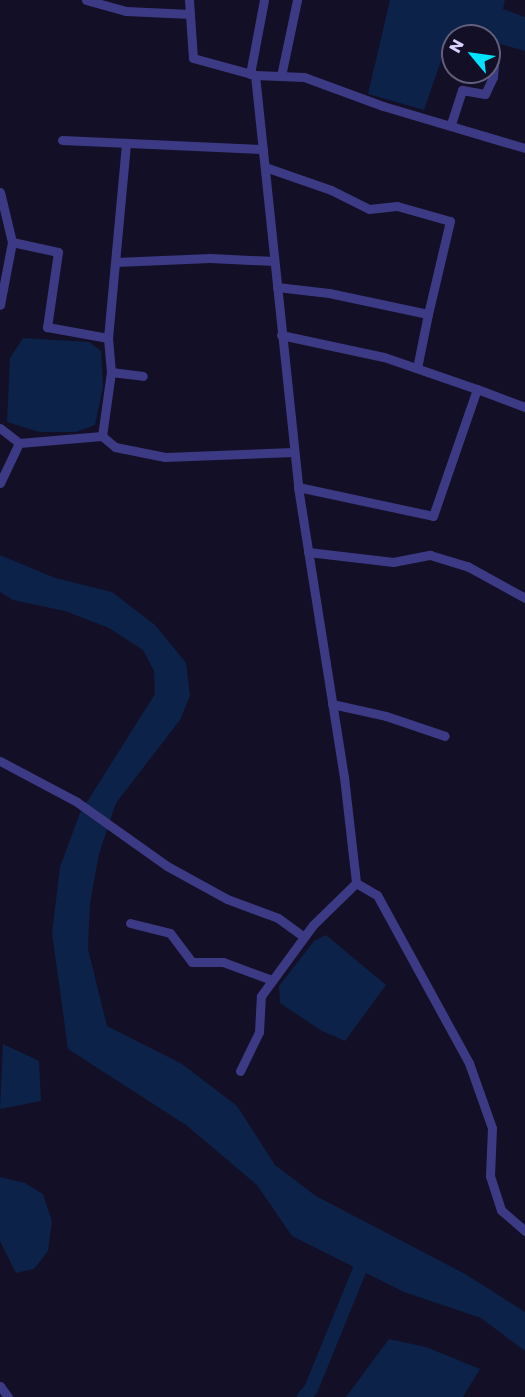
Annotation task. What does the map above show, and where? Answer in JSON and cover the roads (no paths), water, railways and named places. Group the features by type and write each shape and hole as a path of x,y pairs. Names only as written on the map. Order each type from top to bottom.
{"street":[{"path":"86,0 126,11 190,14"},
{"path":"189,0 193,58 253,75 304,77 383,106 525,147"},
{"path":"264,0 253,75 265,167 298,487 332,704 356,883"},
{"path":"281,76 297,0"},
{"path":"451,124 462,90 485,94 490,84"},
{"path":"62,140 263,149"},
{"path":"102,436 111,372 108,338 126,143"},
{"path":"265,167 332,190 369,209 397,206 450,221 417,368"},
{"path":"0,192 12,242 0,305"},
{"path":"12,242 58,252 47,327 108,338"},
{"path":"116,262 210,258 274,261"},
{"path":"277,287 329,293 428,314"},
{"path":"281,335 384,357 477,388 525,407"},
{"path":"111,372 143,376"},
{"path":"298,487 433,516 477,388"},
{"path":"0,428 19,443 102,436 115,447 165,457 294,452"},
{"path":"0,483 19,443"},
{"path":"309,552 393,562 430,555 467,566 525,598"},
{"path":"332,704 386,716 445,736"},
{"path":"0,761 77,802 167,866 227,899 278,918 304,937"},
{"path":"240,1071 259,1032 261,996 304,937 356,883"},
{"path":"356,883 377,895 469,1063 492,1128 490,1176 501,1210 525,1232"},
{"path":"130,923 170,933 192,962 223,962 272,980"},
{"path":"0,1386 8,1397"}],"water":[{"path":"390,0 505,0 503,9 525,17 525,51 501,44 501,24 441,24 441,61 424,110 368,94"},
{"path":"23,338 89,342 101,351 103,387 95,425 76,432 39,432 7,422 10,358"},
{"path":"0,555 55,578 112,592 155,625 186,663 190,696 180,720 116,803 99,854 90,903 88,949 107,1026 182,1064 237,1106 275,1165 316,1196 467,1275 525,1312 525,1351 481,1318 404,1292 292,1236 257,1185 186,1125 68,1049 52,933 60,867 80,813 155,694 154,671 143,650 109,628 65,611 13,600 0,592"},
{"path":"326,935 386,985 345,1041 322,1031 280,1003 279,986 314,941"},
{"path":"3,1044 39,1061 41,1101 0,1109"},
{"path":"0,1177 25,1183 43,1194 52,1221 48,1251 34,1269 16,1273 0,1241"},
{"path":"389,1339 426,1347 480,1369 463,1397 346,1397"}],"waterway":[{"path":"304,1397 311,1389 364,1259"}]}
